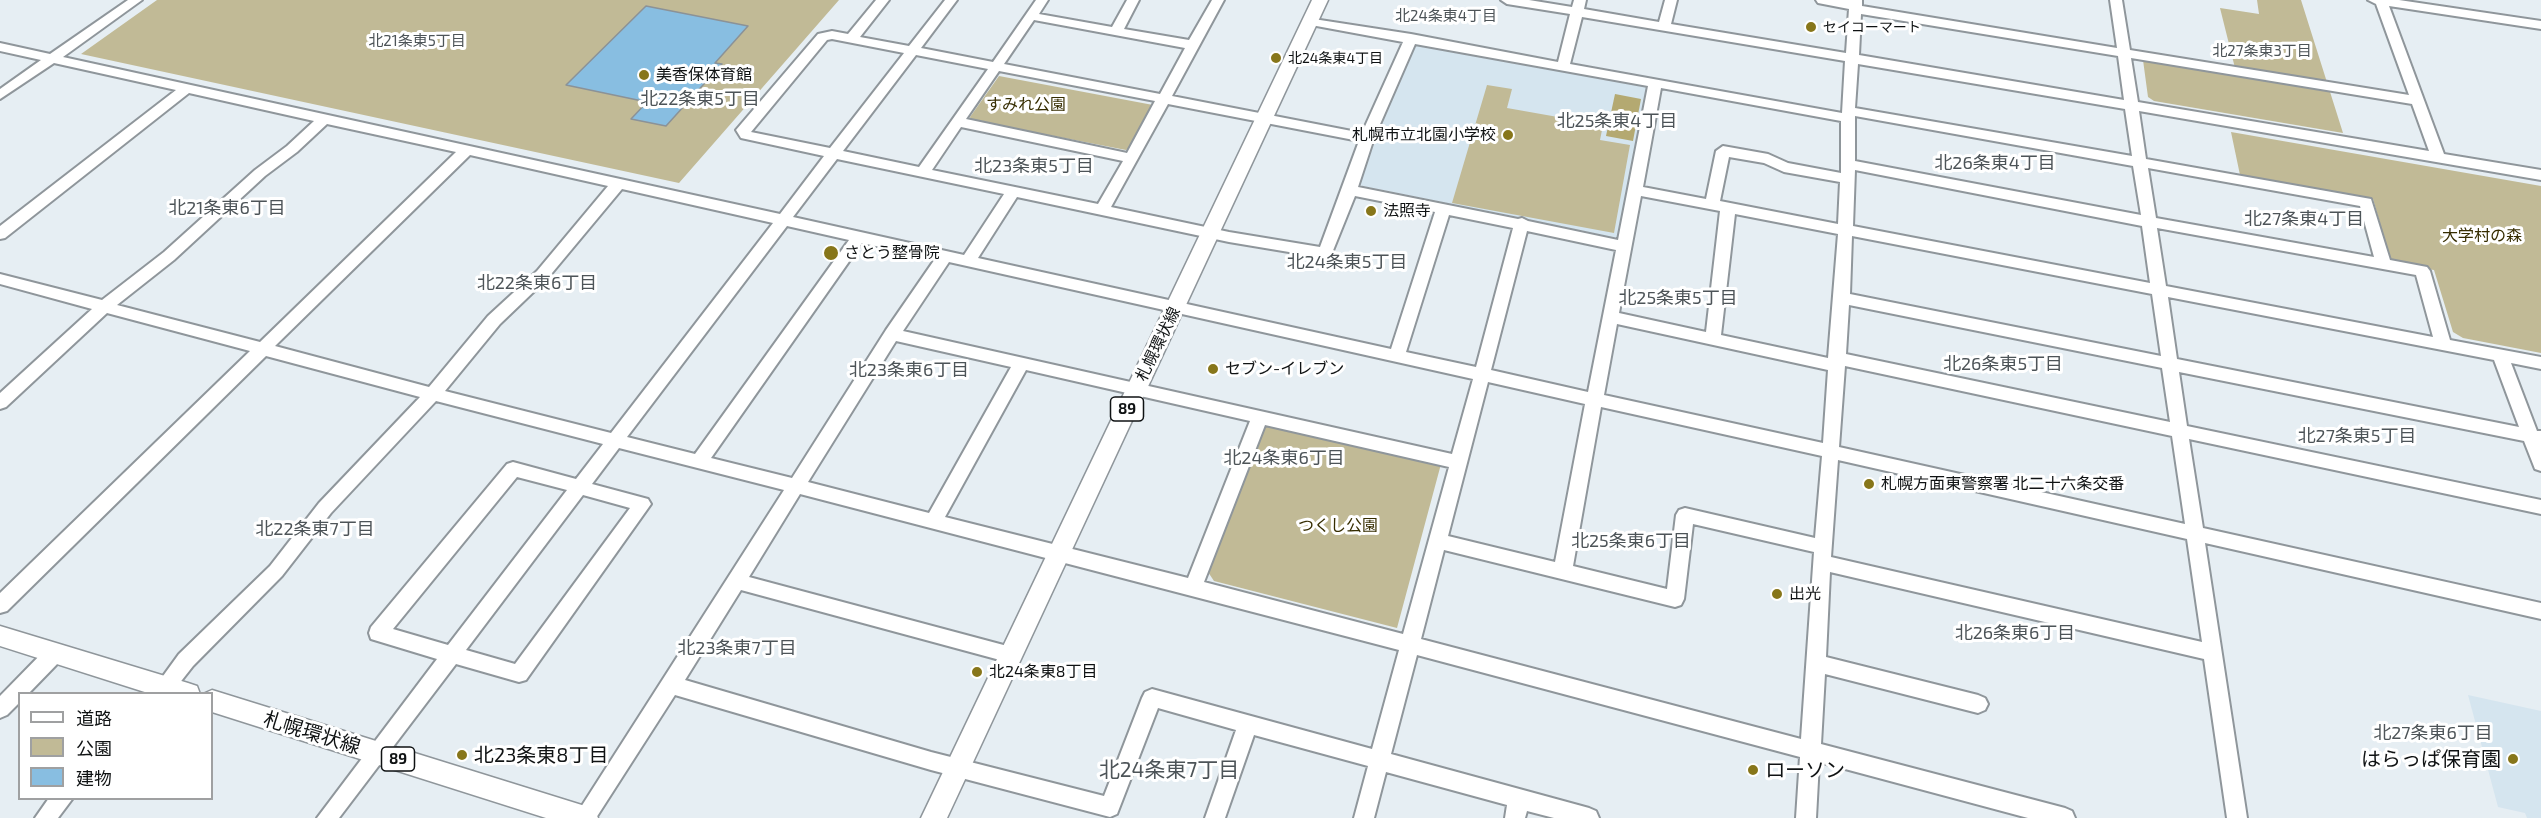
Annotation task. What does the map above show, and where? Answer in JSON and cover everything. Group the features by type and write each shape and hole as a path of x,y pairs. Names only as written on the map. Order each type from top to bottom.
{"main road":[{"name":"札幌環状線","path":"934,818 1320,0"},
{"path":"0,636 171,691"},
{"name":"札幌環状線","path":"213,701 585,818"}],"street":[{"path":"0,95 136,0"},
{"path":"852,38 883,0"},
{"path":"327,818 951,0"},
{"path":"923,172 1042,0"},
{"path":"1116,31 1133,0"},
{"path":"1103,209 1218,0"},
{"path":"1507,0 1579,6 1664,27 2541,175"},
{"path":"1664,27 1671,0"},
{"path":"1822,0 2124,53 2417,100"},
{"path":"2116,0 2237,818"},
{"path":"2378,0 2541,25"},
{"path":"2378,0 2438,158"},
{"path":"1806,818 1822,555 1842,297 1848,114 1856,5"},
{"path":"1563,67 1579,6"},
{"path":"1031,16 1193,45"},
{"path":"1311,21 1655,84 1848,114 2366,202 2383,263"},
{"path":"1367,138 832,34 823,37 743,130 746,135 835,154 1211,233 1325,253 1350,190 1367,138 1410,38"},
{"path":"0,47 1175,308 1397,355 2541,611"},
{"path":"1563,570 1593,399 1612,317 1655,84"},
{"path":"0,234 186,88"},
{"path":"0,403 105,306 177,249 260,173 292,149 325,118"},
{"path":"958,122 1131,158"},
{"path":"0,605 467,150"},
{"path":"1712,204 1723,151 1768,159 1784,167 1847,172 2383,263 2422,271 2443,345"},
{"path":"171,691 186,660 276,571 325,508 366,462 433,394 494,320 542,274 619,183"},
{"path":"968,261 1014,190"},
{"path":"1350,190 1624,246"},
{"path":"1636,190 2541,363"},
{"path":"1713,337 1728,207"},
{"path":"1397,355 1443,210"},
{"path":"1364,818 1522,224"},
{"path":"699,462 859,236"},
{"path":"585,818 798,486 892,334 945,256"},
{"path":"0,279 433,394 1194,587 2065,818"},
{"path":"1842,297 2536,437"},
{"path":"1612,317 2541,507"},
{"path":"892,334 1458,462"},
{"path":"2500,355 2536,437 2541,464"},
{"path":"934,520 1022,362"},
{"path":"1194,587 1260,417"},
{"path":"513,469 642,504 519,674 452,655 378,633 513,469"},
{"path":"1438,541 1675,598 1685,515 1822,555 2212,653"},
{"path":"736,581 1011,655"},
{"path":"0,710 54,654"},
{"path":"1816,663 1978,704"},
{"path":"670,685 1110,807 1152,698 1379,760 1517,808 1589,818"},
{"path":"1215,818 1248,724"},
{"path":"45,818 61,800"}],"shaded area":[{"name":"札幌市立北園小学校","path":"1414,43 1648,86 1618,238 1358,185"},
{"path":"1615,94 1641,99 1633,141 1606,136"},
{"name":"はらっぱ保育園","path":"2468,695 2541,711 2541,818 2527,818 2525,813 2498,807"}],"green space":[{"path":"157,0 839,0 679,183 81,54"},
{"path":"2257,0 2301,0 2343,133 2154,101 2148,97 2143,60 2237,76 2220,8 2259,14"},
{"name":"すみれ公園","path":"999,76 1153,105 1132,147 1126,150 971,120 970,117"},
{"path":"1487,85 1512,89 1507,108 1603,125 1600,140 1630,145 1614,233 1452,203"},
{"name":"大学村の森","path":"2231,132 2541,186 2541,353 2463,338 2453,332 2434,270 2398,264 2390,258 2373,199 2240,175"},
{"name":"つくし公園","path":"1263,422 1441,464 1397,628 1214,581 1206,569"}],"building":[{"name":"美香保体育館","path":"646,6 748,26 715,63 722,64 666,126 631,119 647,102 566,85"}],"place":[{"name":"セイコーマート","path":"1811,27"},
{"name":"北24条東4丁目","path":"1276,58"},
{"name":"美香保体育館","path":"644,75"},
{"name":"札幌市立北園小学校","path":"1508,135"},
{"name":"法照寺","path":"1371,211"},
{"name":"さとう整骨院","path":"831,253"},
{"name":"セブン-イレブン","path":"1213,369"},
{"name":"札幌方面東警察署 北二十六条交番","path":"1869,484"},
{"name":"出光","path":"1777,594"},
{"name":"北24条東8丁目","path":"977,672"},
{"name":"北23条東8丁目","path":"462,755"},
{"name":"はらっぱ保育園","path":"2513,759"},
{"name":"ローソン","path":"1753,770"}],"district":[{"name":"北24条東4丁目","path":"1446,16"},
{"name":"北21条東5丁目","path":"417,41"},
{"name":"北27条東3丁目","path":"2262,51"},
{"name":"北22条東5丁目","path":"700,99"},
{"name":"北25条東4丁目","path":"1617,121"},
{"name":"北26条東4丁目","path":"1995,163"},
{"name":"北23条東5丁目","path":"1034,166"},
{"name":"北21条東6丁目","path":"227,208"},
{"name":"北27条東4丁目","path":"2304,219"},
{"name":"北24条東5丁目","path":"1347,262"},
{"name":"北22条東6丁目","path":"537,283"},
{"name":"北25条東5丁目","path":"1678,298"},
{"name":"北26条東5丁目","path":"2003,364"},
{"name":"北23条東6丁目","path":"909,370"},
{"name":"北27条東5丁目","path":"2357,436"},
{"name":"北24条東6丁目","path":"1284,458"},
{"name":"北22条東7丁目","path":"315,529"},
{"name":"北25条東6丁目","path":"1631,541"},
{"name":"北26条東6丁目","path":"2015,633"},
{"name":"北23条東7丁目","path":"737,648"},
{"name":"北27条東6丁目","path":"2433,733"},
{"name":"北24条東7丁目","path":"1169,770"}]}
